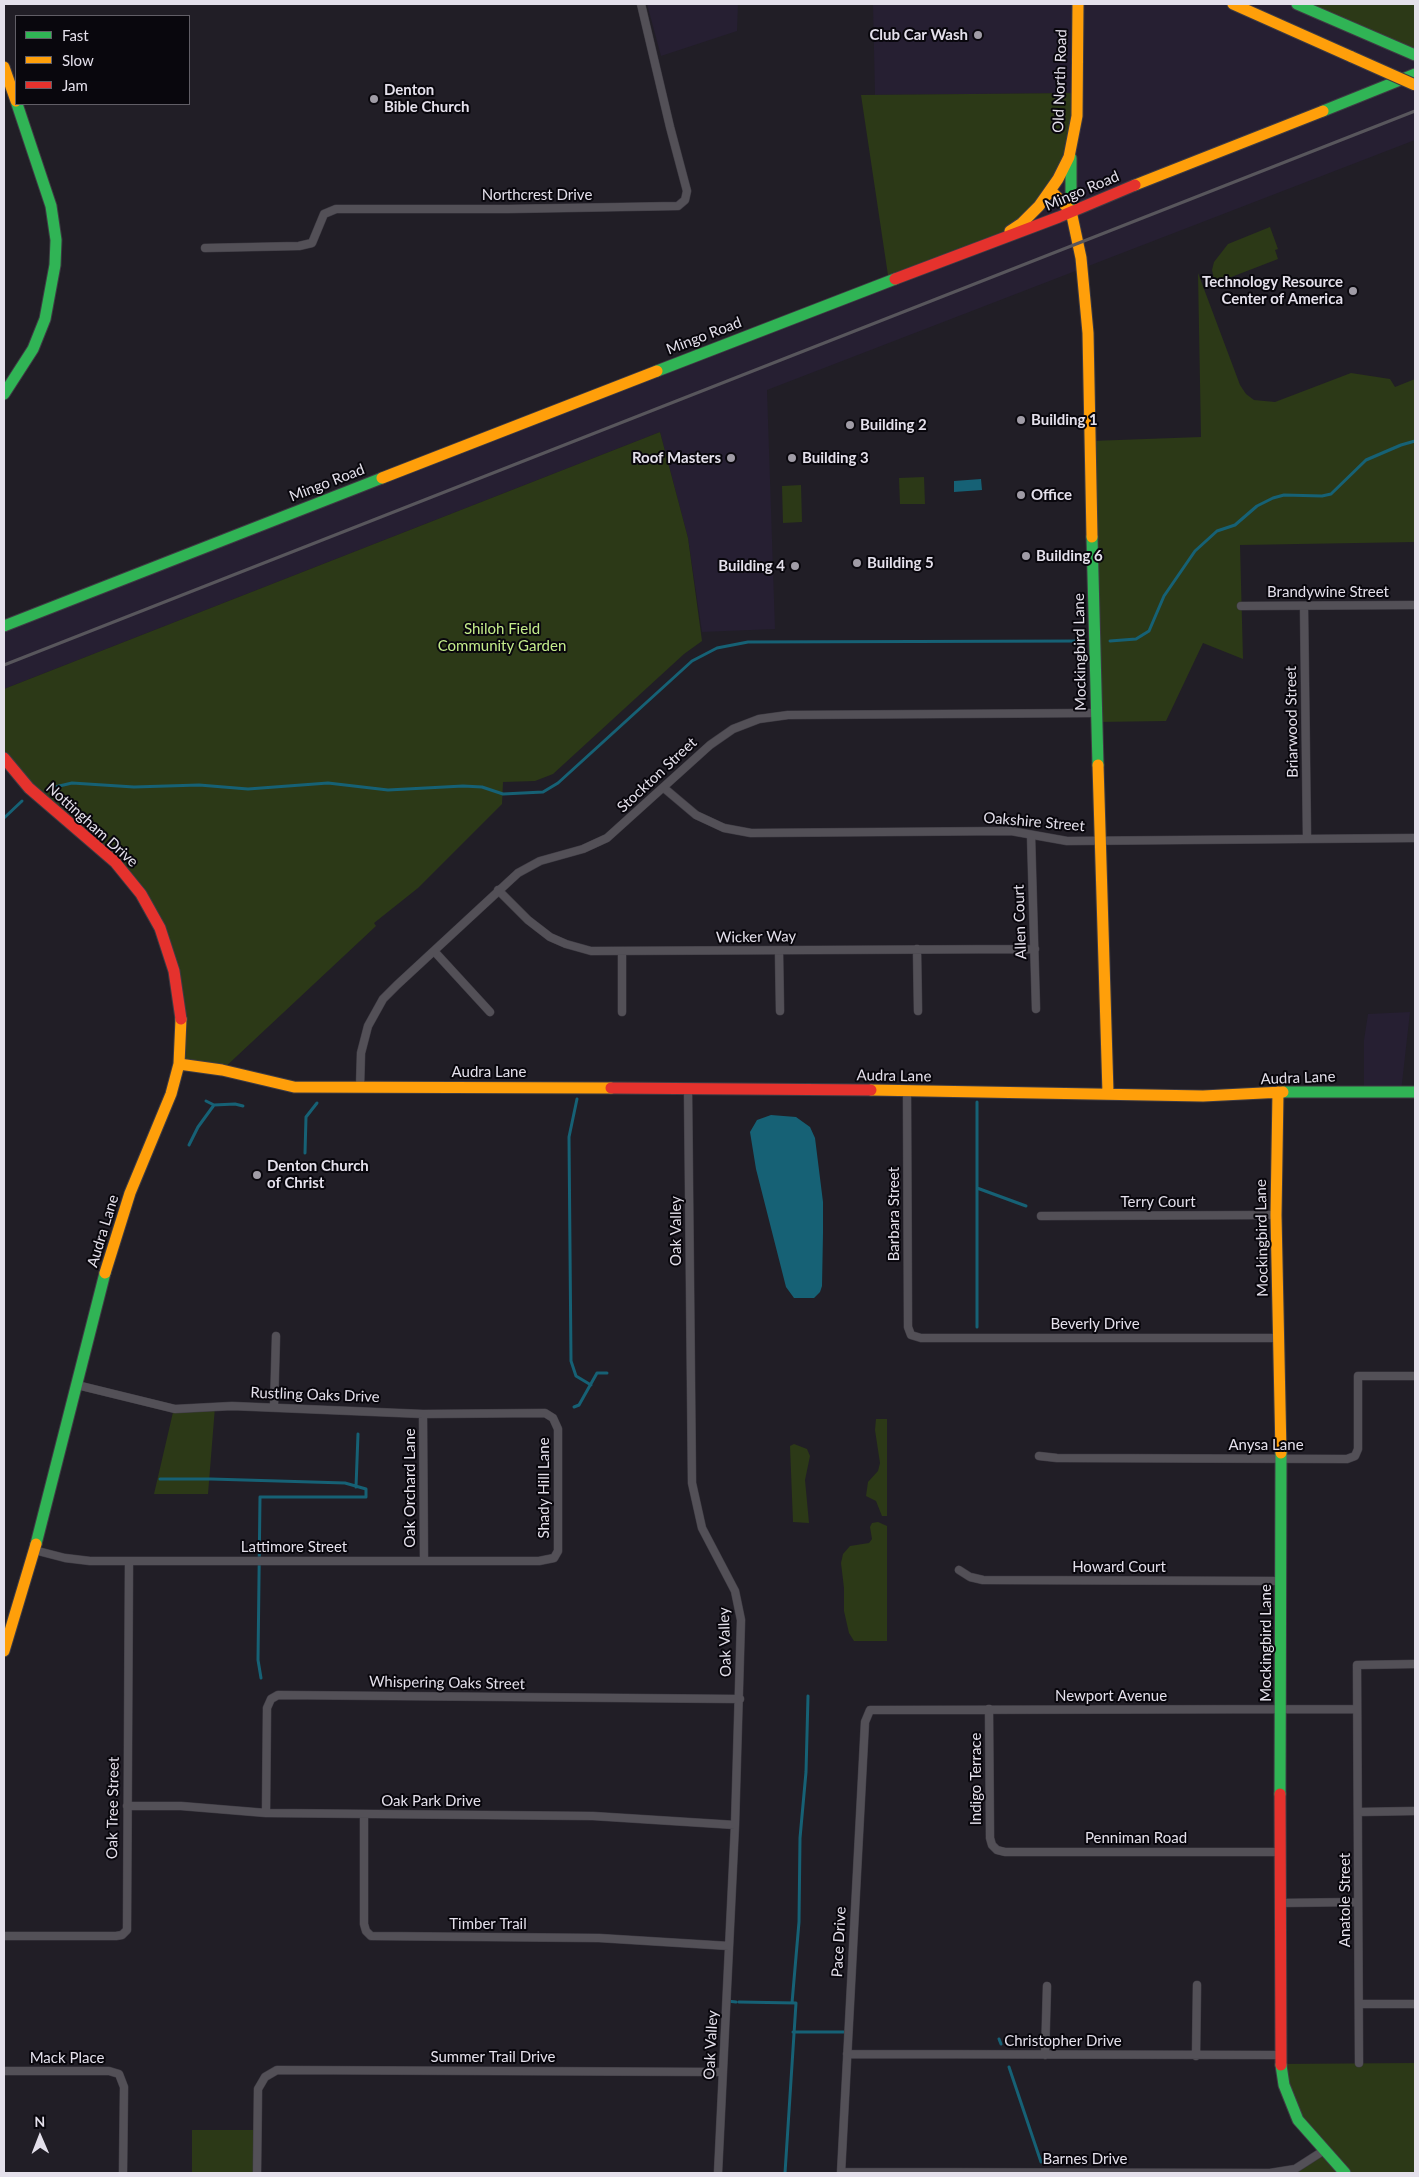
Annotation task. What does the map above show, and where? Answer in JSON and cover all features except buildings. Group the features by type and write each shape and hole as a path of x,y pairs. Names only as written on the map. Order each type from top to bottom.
{"street":[{"name":"Northcrest Drive","path":"205,248 299,246 312,243 324,214 336,209 517,209 678,206 685,200 687,191 641,4"},
{"name":"Old North Road","path":"988,243 1022,223 1050,190 1066,164 1073,143 1077,116 1078,4"},
{"path":"1232,4 1415,85"},
{"path":"1297,4 1415,55"},
{"path":"4,67 15,97"},
{"name":"Mingo Road","path":"4,626 1071,211 1415,74"},
{"path":"4,394 33,349 45,319 55,265 56,240 51,206 18,105"},
{"name":"Mockingbird Lane","path":"1073,143 1071,211 1073,228 1081,258 1088,333 1096,713 1108,1093"},
{"path":"1050,190 1071,211"},
{"name":"Brandywine Street","path":"1241,606 1415,605"},
{"name":"Briarwood Street","path":"1304,606 1307,838"},
{"name":"Stockton Street","path":"360,1087 361,1053 372,1017 390,992 498,890 518,874 540,861 583,849 607,838 716,739 742,724 768,717 788,715 1096,713"},
{"name":"Nottingham Drive","path":"4,758 29,788 115,862 133,883 154,916 169,954 179,988 182,1038 179,1064"},
{"name":"Oakshire Street","path":"664,788 696,815 724,828 746,833 1002,831 1061,841 1415,838"},
{"name":"Allen Court","path":"1031,835 1036,1009"},
{"name":"Wicker Way","path":"498,890 528,920 559,941 583,949 622,952 1035,949"},
{"path":"917,949 918,1011"},
{"path":"434,951 490,1012"},
{"path":"779,951 780,1011"},
{"path":"622,952 622,1012"},
{"name":"Audra Lane","path":"4,1651 7,1633 34,1550 117,1231 130,1193 171,1094 179,1064 222,1070 285,1086 688,1088 1108,1093 1203,1096 1256,1095 1278,1092 1415,1092"},
{"name":"Oak Valley","path":"688,1088 692,1483 694,1501 706,1539 732,1584 738,1601 741,1620 735,1825 718,2173"},
{"name":"Barbara Street","path":"906,1092 908,1328 911,1336"},
{"name":"Mockingbird Lane","path":"1278,1092 1276,1215 1281,1459 1279,2054 1283,2080 1293,2110 1302,2126 1345,2173"},
{"name":"Terry Court","path":"1041,1216 1276,1215"},
{"path":"274,1406 276,1336"},
{"name":"Beverly Drive","path":"911,1336 921,1338 1279,1338"},
{"name":"Anysa Lane","path":"1039,1456 1057,1458 1342,1459 1355,1456 1358,1445 1358,1376 1415,1376"},
{"name":"Rustling Oaks Drive","path":"77,1385 175,1408 274,1406 423,1414 539,1412 553,1418"},
{"name":"Oak Orchard Lane","path":"423,1414 424,1561"},
{"name":"Shady Hill Lane","path":"553,1418 558,1429 559,1536 558,1550 554,1558"},
{"name":"Lattimore Street","path":"34,1550 73,1560 129,1561 539,1562 554,1558"},
{"name":"Oak Tree Street","path":"4,1936 112,1936 124,1933 127,1925 129,1561"},
{"name":"Howard Court","path":"959,1570 970,1577 983,1580 1281,1580"},
{"name":"Anatole Street","path":"1359,2063 1357,1665 1415,1664"},
{"name":"Whispering Oaks Street","path":"266,1813 267,1708 271,1699 278,1695 740,1700"},
{"name":"Newport Avenue","path":"867,1713 879,1709 1357,1709"},
{"name":"Indigo Terrace","path":"989,1709 990,1838 994,1848"},
{"name":"Pace Drive","path":"841,2173 867,1713"},
{"name":"Oak Park Drive","path":"127,1806 181,1806 266,1813 581,1816 735,1825"},
{"path":"1358,1812 1415,1811"},
{"name":"Timber Trail","path":"364,1814 364,1924 366,1931 371,1936 599,1938 729,1946"},
{"name":"Penniman Road","path":"994,1848 1005,1852 1279,1852"},
{"path":"1279,1903 1358,1902"},
{"path":"1196,2056 1197,1985"},
{"path":"1045,2055 1047,1986"},
{"path":"1359,2004 1415,2004"},
{"name":"Christopher Drive","path":"847,2054 1196,2056 1279,2054"},
{"name":"Summer Trail Drive","path":"257,2173 257,2093 265,2077 282,2070 723,2072"},
{"name":"Mack Place","path":"4,2071 104,2071 119,2074 124,2087 123,2173"},
{"name":"Barnes Drive","path":"841,2173 1270,2173 1295,2169 1323,2151"}],"shaded area":[{"path":"647,4 738,4 737,31 661,56"},
{"path":"873,4 1297,4 1415,56 1415,140 767,390 775,629 702,632 688,538 660,432 4,689 4,626 880,286 1077,93 875,95"},
{"path":"1410,1012 1401,1092 1364,1092 1364,1040 1368,1014"}],"green space":[{"path":"1297,4 1415,4 1415,56"},
{"path":"1077,93 1066,164 1013,230 889,282 861,95"},
{"path":"1270,227 1278,249 1275,250 1278,259 1221,281 1214,279 1212,270 1214,262 1228,244"},
{"path":"1198,273 1240,385 1246,394 1254,400 1275,402 1351,373 1390,379 1395,387 1415,379 1415,542 1240,545 1243,659 1203,643 1166,721 1096,722 1091,441 1201,437"},
{"name":"Shiloh Field Community Garden","path":"660,432 688,538 702,641 684,654 553,774 535,781 503,782 502,804 418,888 374,923 376,926 222,1070 179,1064 179,988 141,894 4,758 4,689"},
{"path":"924,477 925,504 900,504 899,478"},
{"path":"801,485 802,522 783,523 782,486"},
{"path":"215,1407 208,1494 154,1494 174,1408"},
{"path":"876,1419 887,1419 887,1516 882,1516 876,1501 866,1496 868,1482 878,1471 880,1463 875,1430"},
{"path":"794,1444 807,1449 810,1456 805,1480 809,1523 793,1522 790,1446"},
{"path":"878,1522 887,1526 887,1641 854,1641 849,1633 844,1611 841,1563 843,1554 850,1546 869,1543 872,1539 870,1527 872,1523"},
{"path":"1415,2063 1415,2173 1287,2173 1323,2151 1310,2136 1280,2064"},
{"path":"192,2130 257,2130 257,2173 192,2173"}],"water":[{"path":"981,479 982,490 954,492 954,481"},
{"path":"771,1115 796,1117 810,1127 815,1138 823,1202 823,1233 822,1286 820,1292 814,1298 794,1298 786,1287 756,1169 750,1132 757,1120"}],"waterway":[{"path":"1110,641 1136,639 1149,631 1164,596 1195,551 1217,531 1235,525 1257,506 1273,498 1284,495 1322,496 1331,494 1366,460 1415,441"},
{"path":"55,787 72,783 134,787 199,785 248,789 328,783 388,790 463,786 482,787 503,794 543,792 558,783 692,661 717,648 748,642 1082,641"},
{"path":"4,818 22,801"},
{"path":"577,1099 569,1137 571,1361 576,1376 591,1385"},
{"path":"206,1101 214,1105 235,1104 243,1106"},
{"path":"977,1102 977,1327"},
{"path":"305,1153 306,1117 317,1103"},
{"path":"189,1145 198,1127 214,1105"},
{"path":"977,1188 1026,1206"},
{"path":"574,1407 579,1405 597,1373 607,1373"},
{"path":"356,1487 358,1434"},
{"path":"160,1479 345,1483 366,1489 366,1497 260,1497 258,1660 261,1678"},
{"path":"792,2003 799,1922 800,1838 806,1772 808,1696"},
{"path":"727,2001 736,2002"},
{"path":"739,2002 796,2003 785,2173"},
{"path":"793,2032 847,2032"},
{"path":"999,2039 1001,2044"},
{"path":"1009,2067 1041,2162"}],"railway":[{"path":"4,665 1415,111"}],"traffic: fast":[{"path":"1297,4 1415,55"},
{"path":"1323,111 1415,74"},
{"path":"4,394 33,349 45,319 55,265 56,240 51,206 17,105"},
{"path":"1071,158 1071,211"},
{"path":"657,371 895,279"},
{"path":"4,626 382,478"},
{"path":"1092,537 1098,765"},
{"path":"1283,1092 1415,1092"},
{"path":"36,1544 105,1273"},
{"path":"1280,1794 1281,1453"},
{"path":"1281,2065 1284,2085 1298,2120 1345,2173"}],"traffic: slow":[{"path":"1010,231 1022,223 1039,206 1058,179 1069,157 1077,116 1078,4"},
{"path":"1233,4 1352,57"},
{"path":"1352,57 1415,85"},
{"path":"4,67 15,98"},
{"path":"1135,185 1323,111"},
{"path":"1051,191 1071,211 1081,258 1088,333 1092,537"},
{"path":"382,478 657,371"},
{"path":"1098,765 1108,1093"},
{"path":"105,1273 130,1193 171,1094 179,1064 181,1019"},
{"path":"179,1064 222,1070 294,1087 611,1088"},
{"path":"871,1090 1203,1096 1283,1092"},
{"path":"1278,1092 1276,1215 1281,1453"},
{"path":"4,1651 36,1544"}],"traffic: jam":[{"path":"895,279 1059,217 1135,185"},
{"path":"4,758 29,788 115,862 141,894 160,928 174,971 181,1019"},
{"path":"611,1088 871,1090"},
{"path":"1280,1794 1281,2065"}],"place":[{"name":"Club Car Wash","path":"978,35"},
{"name":"Denton Bible Church","path":"374,99"},
{"name":"Technology Resource Center of America","path":"1353,291"},
{"name":"Building 1","path":"1021,420"},
{"name":"Building 2","path":"850,425"},
{"name":"Roof Masters","path":"731,458"},
{"name":"Building 3","path":"792,458"},
{"name":"Office","path":"1021,495"},
{"name":"Building 6","path":"1026,556"},
{"name":"Building 5","path":"857,563"},
{"name":"Building 4","path":"795,566"},
{"name":"Denton Church of Christ","path":"257,1175"}]}
